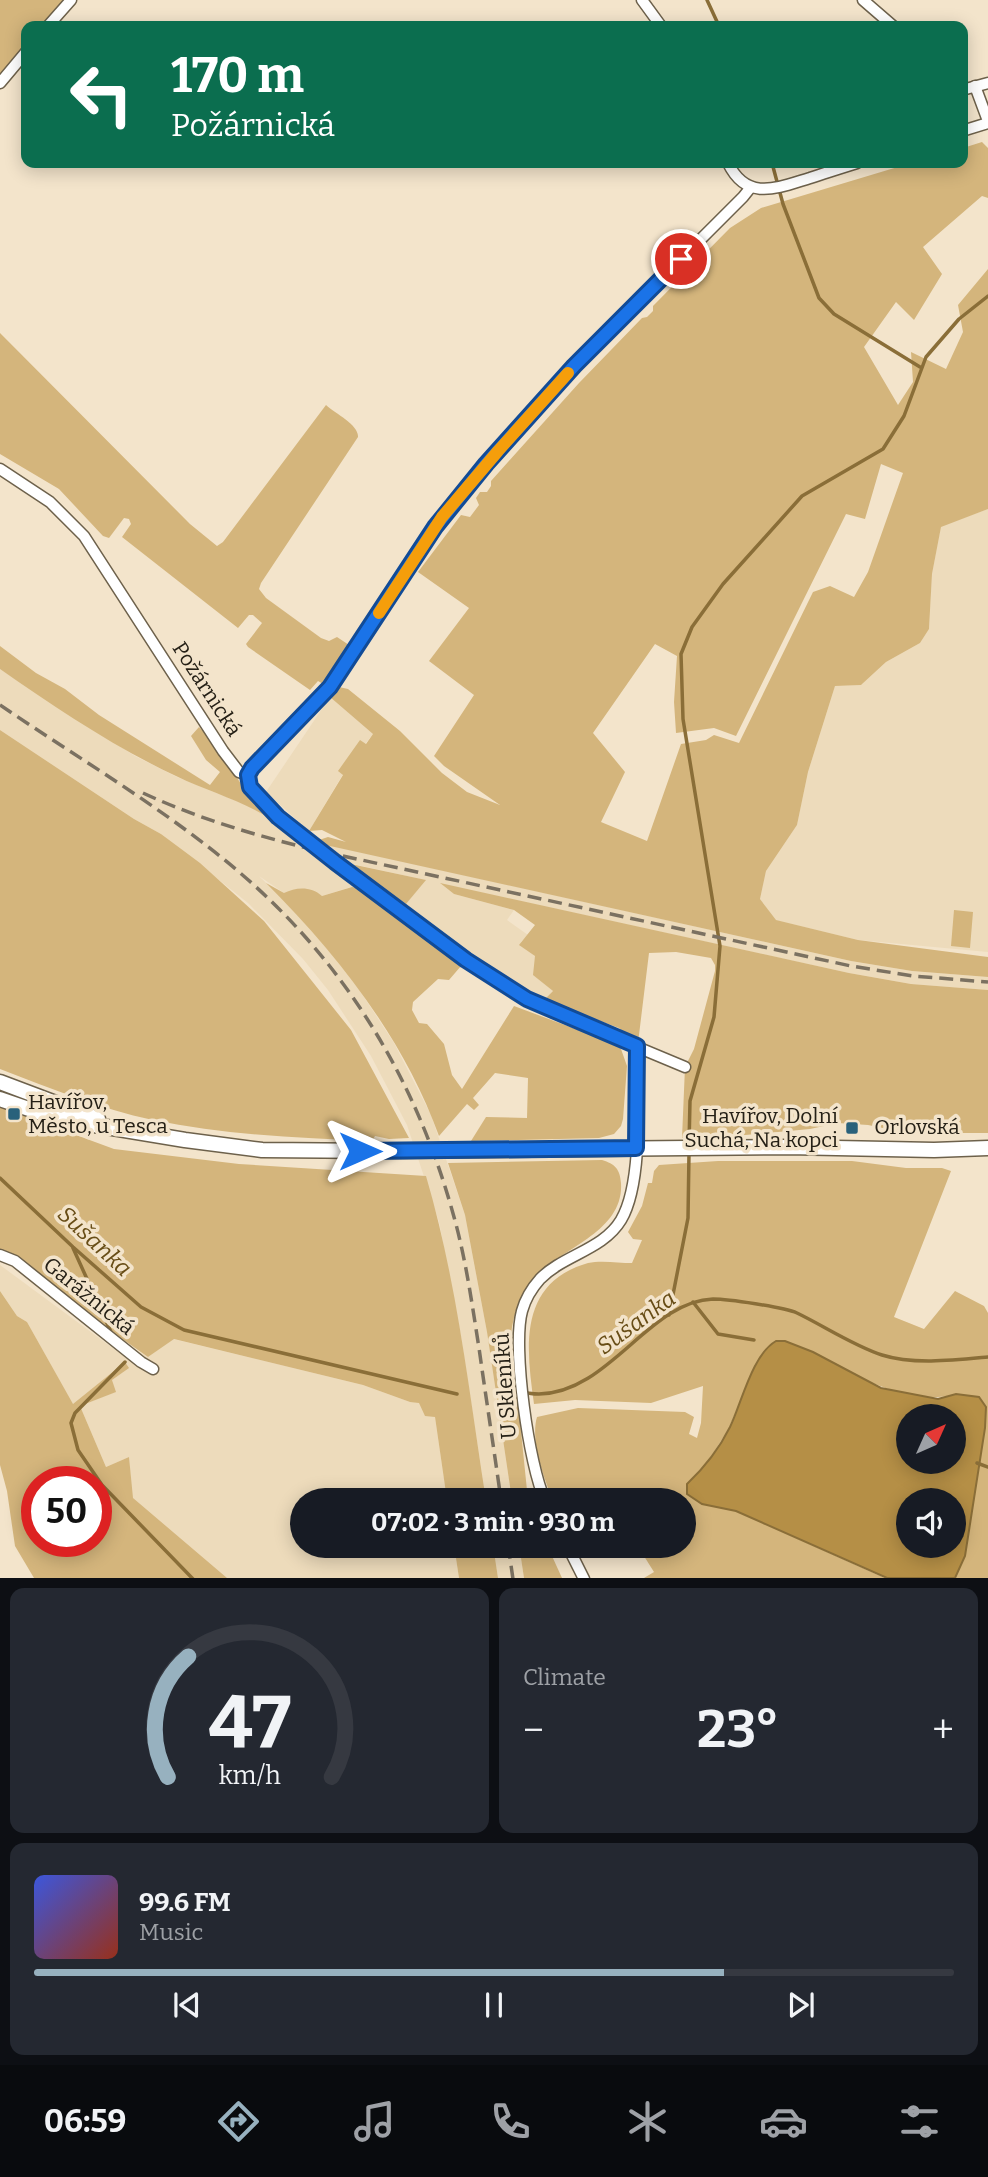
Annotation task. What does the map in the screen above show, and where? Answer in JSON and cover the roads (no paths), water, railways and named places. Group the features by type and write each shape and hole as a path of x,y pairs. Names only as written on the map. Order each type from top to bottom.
{"main road":[{"path":"2,1082 139,1133"},
{"path":"0,1099 58,1119 139,1133"},
{"name":"Orlovská","path":"139,1133 262,1150 988,1148"}],"street":[{"path":"52,21 71,0"},
{"path":"642,0 657,21"},
{"path":"863,0 887,21"},
{"path":"0,83 21,58"},
{"path":"968,88 988,83"},
{"path":"968,129 988,122 975,86"},
{"path":"732,168 751,187 761,190 775,189 841,168"},
{"path":"248,775 325,694 435,527 482,469 574,366 751,187"},
{"name":"Požárnická","path":"0,468 50,502 84,536 223,751 239,772 248,775 253,791 278,817 489,976 553,1012 685,1067"},
{"path":"636,1148 637,1046"},
{"name":"U Skleníků","path":"540,1488 530,1454 522,1375 519,1332 526,1299 546,1274 603,1240 620,1221 631,1194 636,1148"},
{"name":"Garážnická","path":"0,1255 15,1261 153,1369"},
{"path":"574,1558 584,1578"}],"waterway":[{"path":"707,0 717,21"},
{"path":"773,168 783,204 819,298 834,314 920,367"},
{"path":"689,1145 690,1101 714,1017 720,946 683,719 681,654 692,627 723,584 802,496 883,449 904,416 926,357 959,319 988,296"},
{"path":"669,1315 688,1218 689,1153"},
{"name":"Sušanka","path":"0,1178 141,1307 184,1330 457,1394"},
{"path":"73,1248 111,1332"},
{"name":"Sušanka","path":"508,1389 539,1394 564,1390 587,1379 669,1315 690,1304 713,1299 797,1313 861,1346 894,1358 935,1361 988,1357"},
{"path":"693,1302 718,1334 754,1340"},
{"path":"125,1362 75,1413 71,1423 78,1450 102,1485 192,1578"},
{"path":"977,1463 988,1467"}],"railway":[{"path":"0,705 164,814 255,886 291,921 323,958 378,1037 422,1124 454,1217 471,1299 499,1488"},
{"path":"143,793 230,826 320,851 851,966 913,976 988,982"},
{"path":"510,1558 513,1578"}],"place":[{"name":"Havířov, Město, u Tesca","path":"14,1114"},
{"name":"Havířov, Dolní Suchá, Na kopci","path":"852,1128"}]}
